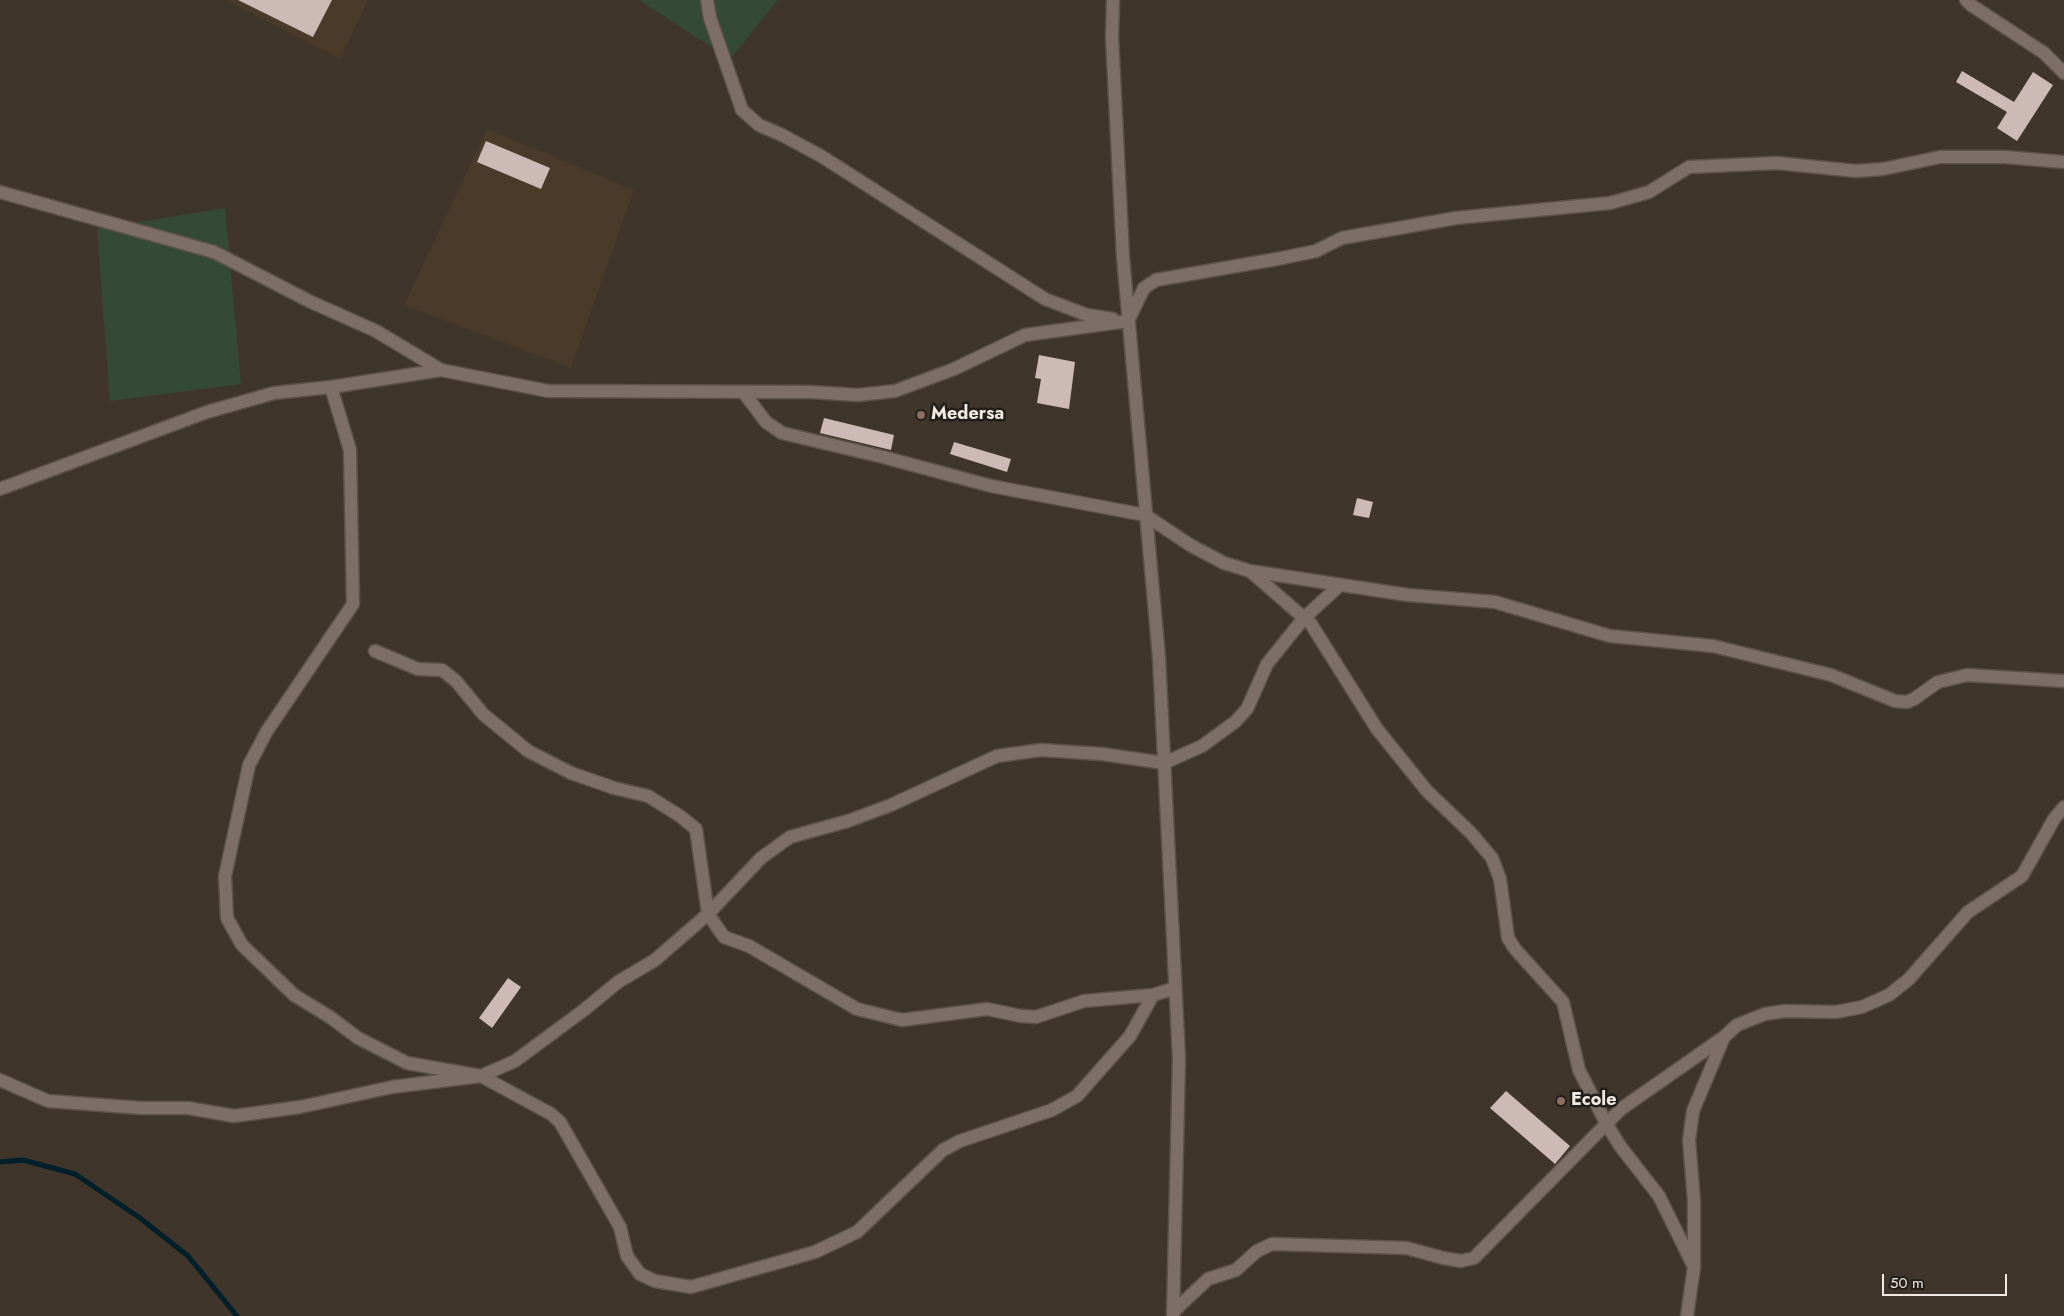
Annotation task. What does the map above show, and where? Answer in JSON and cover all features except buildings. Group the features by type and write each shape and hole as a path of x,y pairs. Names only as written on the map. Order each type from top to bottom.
{"street":[{"path":"707,0 710,18 742,110 759,125 821,156 1045,299 1087,315 1128,322"},
{"path":"1113,0 1113,46 1123,257 1159,658 1175,988 1178,1059 1173,1314"},
{"path":"1966,0 2044,53 2064,73"},
{"path":"1128,322 1144,288 1156,280 1276,259 1316,250 1342,238 1456,218 1610,203 1649,192 1689,167 1777,163 1856,171 1883,169 1940,157 2005,156 2064,162"},
{"path":"0,192 214,252 311,302 376,331 441,370 548,391 858,395 895,391 954,369 1025,335 1128,322"},
{"path":"0,488 206,412 274,393 331,387 441,370"},
{"path":"331,387 350,450 353,604 267,732 249,765 225,876 227,918 242,945 294,995 330,1017 358,1038 407,1063 481,1076 552,1114 560,1122 620,1227 627,1256 640,1274 655,1281 691,1287 815,1252 856,1232 943,1150 960,1141 1052,1110 1077,1096 1130,1036 1153,995"},
{"path":"744,393 766,422 782,433 883,457 991,486 1145,515 1190,545 1224,563 1250,571 1408,595 1495,602 1610,636 1713,646 1831,675 1895,701 1907,702 1938,682 1967,675 2064,681"},
{"path":"1250,571 1311,624 1377,730 1427,791 1472,833 1492,858 1500,879 1508,938 1515,950 1563,1002 1579,1070 1606,1124 1620,1146 1659,1196 1694,1267"},
{"path":"0,1080 48,1101 141,1108 188,1108 234,1116 300,1107 392,1087 481,1076 515,1061 584,1010 618,982 655,960 708,914 761,858 790,837 848,821 891,805 997,756 1042,750 1102,754 1164,763 1202,746 1235,722 1247,709 1267,664 1304,618 1340,585"},
{"path":"375,651 418,669 442,670 456,681 483,714 528,751 572,773 614,788 648,796 680,816 696,829 708,914 724,937 749,946 857,1009 902,1020 987,1009 1036,1017 1084,1000 1153,995 1175,988"},
{"path":"1173,1314 1208,1279 1236,1270 1257,1250 1272,1244 1407,1248 1452,1260 1461,1261 1474,1258 1621,1109 1737,1026 1765,1014 1785,1011 1836,1012 1862,1007 1889,995 1909,979 1968,912 2022,876 2054,819 2064,807"},
{"path":"1686,1316 1694,1267 1694,1201 1689,1140 1693,1111 1724,1037"}],"shaded area":[{"path":"226,0 368,0 340,59"},
{"path":"487,129 634,190 571,368 404,305"}],"green space":[{"path":"639,0 778,0 730,59"},
{"path":"225,208 241,384 110,401 97,229"}],"waterway":[{"path":"0,1162 23,1160 75,1174 140,1218 188,1256 237,1316"}],"place":[{"name":"Medersa","path":"921,415"},
{"name":"Ecole","path":"1561,1101"}]}
